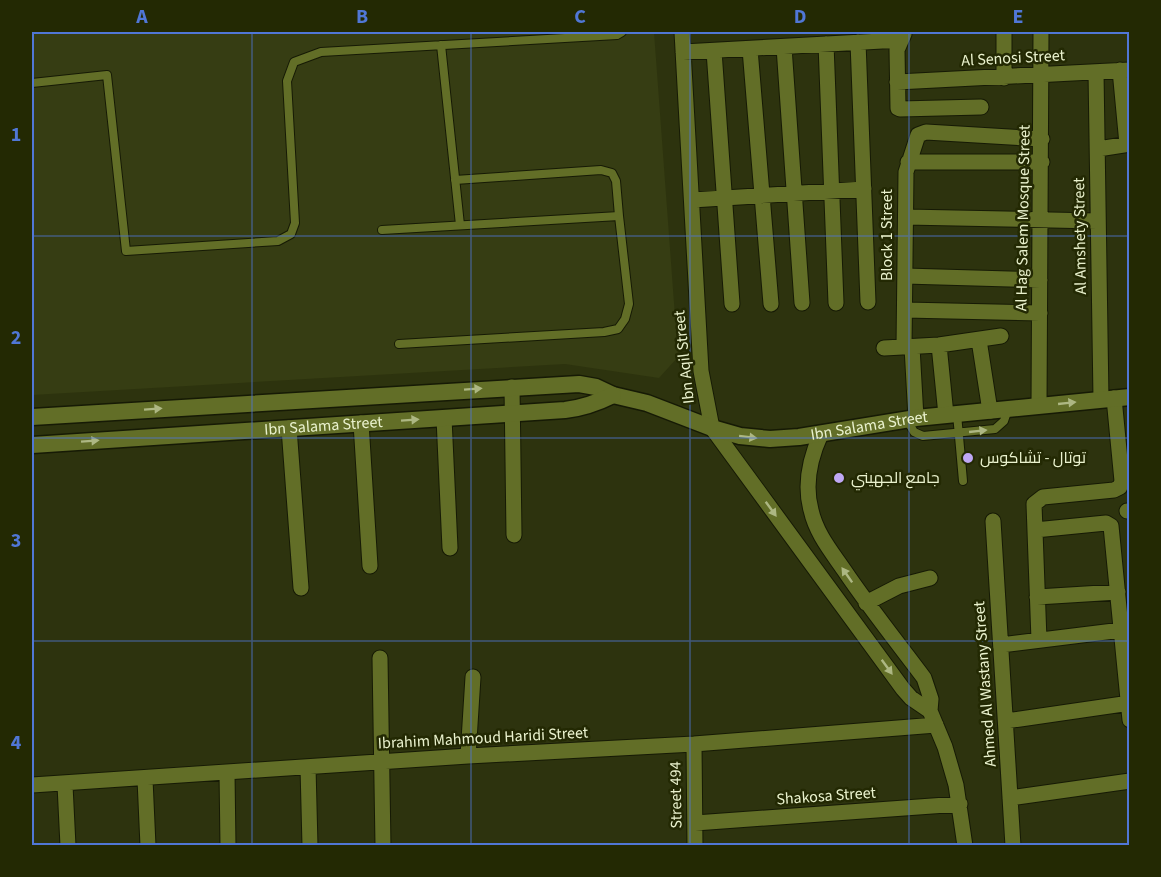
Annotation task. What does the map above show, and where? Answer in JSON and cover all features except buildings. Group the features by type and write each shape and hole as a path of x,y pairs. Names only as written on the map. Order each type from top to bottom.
{"street":[{"name":"Ibn Aqil Street","path":"682,32 701,370 712,428 903,689 933,718"},
{"path":"1004,32 1004,78"},
{"name":"Al Hag Salem Mosque Street","path":"1039,405 1041,32"},
{"path":"683,52 858,42 903,36"},
{"path":"903,36 897,50 897,105 900,109 981,107"},
{"path":"858,42 868,302"},
{"path":"826,44 836,303"},
{"path":"784,47 802,303"},
{"path":"750,48 771,304"},
{"path":"714,51 732,304"},
{"path":"1098,149 1128,144 1125,70"},
{"name":"Al Senosi Street","path":"897,82 1125,70"},
{"name":"Al Amshety Street","path":"1035,530 1034,504 1043,496 1114,490 1120,487 1122,481 1097,221 1096,72"},
{"name":"Block 1 Street","path":"912,419 905,310 906,172 918,135 926,132 1042,139"},
{"path":"908,162 1042,162"},
{"path":"692,200 864,189"},
{"path":"906,217 1097,221"},
{"path":"905,276 1040,280"},
{"path":"905,310 1040,313"},
{"path":"885,348 939,345 1001,336"},
{"path":"979,340 990,411"},
{"path":"939,345 952,415"},
{"name":"Ibn Salama Street","path":"32,417 579,384 647,403 712,428 740,436 770,439 821,434 912,419 1115,398"},
{"path":"512,387 514,535"},
{"name":"Ibn Salama Street","path":"32,445 582,408 613,395"},
{"path":"444,418 450,548"},
{"path":"361,423 370,566"},
{"path":"289,428 301,588"},
{"path":"821,434 814,448 809,472 808,495 811,511 823,540 866,603 924,678 932,699 933,718 951,766 960,804 964,846"},
{"name":"Ahmed Al Wastany Street","path":"993,521 1013,846"},
{"path":"1039,640 1035,530 1110,525 1125,630 1130,720"},
{"path":"866,603 899,586 930,578"},
{"path":"1037,597 1118,592"},
{"path":"1001,645 1125,630"},
{"path":"380,658 383,846"},
{"path":"468,756 473,677"},
{"path":"1006,721 1129,703"},
{"name":"Ibrahim Mahmoud Haridi Street","path":"32,785 468,756 694,744 933,718"},
{"name":"Street 494","path":"694,744 695,846"},
{"path":"308,767 310,846"},
{"path":"227,773 228,846"},
{"path":"145,779 147,846"},
{"path":"1010,798 1130,781"},
{"path":"65,784 68,846"},
{"name":"Shakosa Street","path":"695,823 960,804"}],"lane":[{"path":"32,82 107,75 126,250 278,241 291,234 295,223 287,81 294,62 321,52 617,35 622,32"},
{"path":"441,45 460,225"},
{"path":"399,344 604,332 618,329 625,319 629,304 616,181 612,173 601,170 455,180"},
{"path":"382,230 619,216"},
{"path":"912,419 914,432 923,436 959,433 996,429 1004,422 1008,409"},
{"path":"952,415 959,433 963,481"}],"shaded area":[{"path":"32,32 654,32 678,357 659,378 565,364 32,395"}],"place":[{"name":"توتال - تشاكوس","path":"968,458"},
{"name":"جامع الجهيني","path":"839,478"}]}
